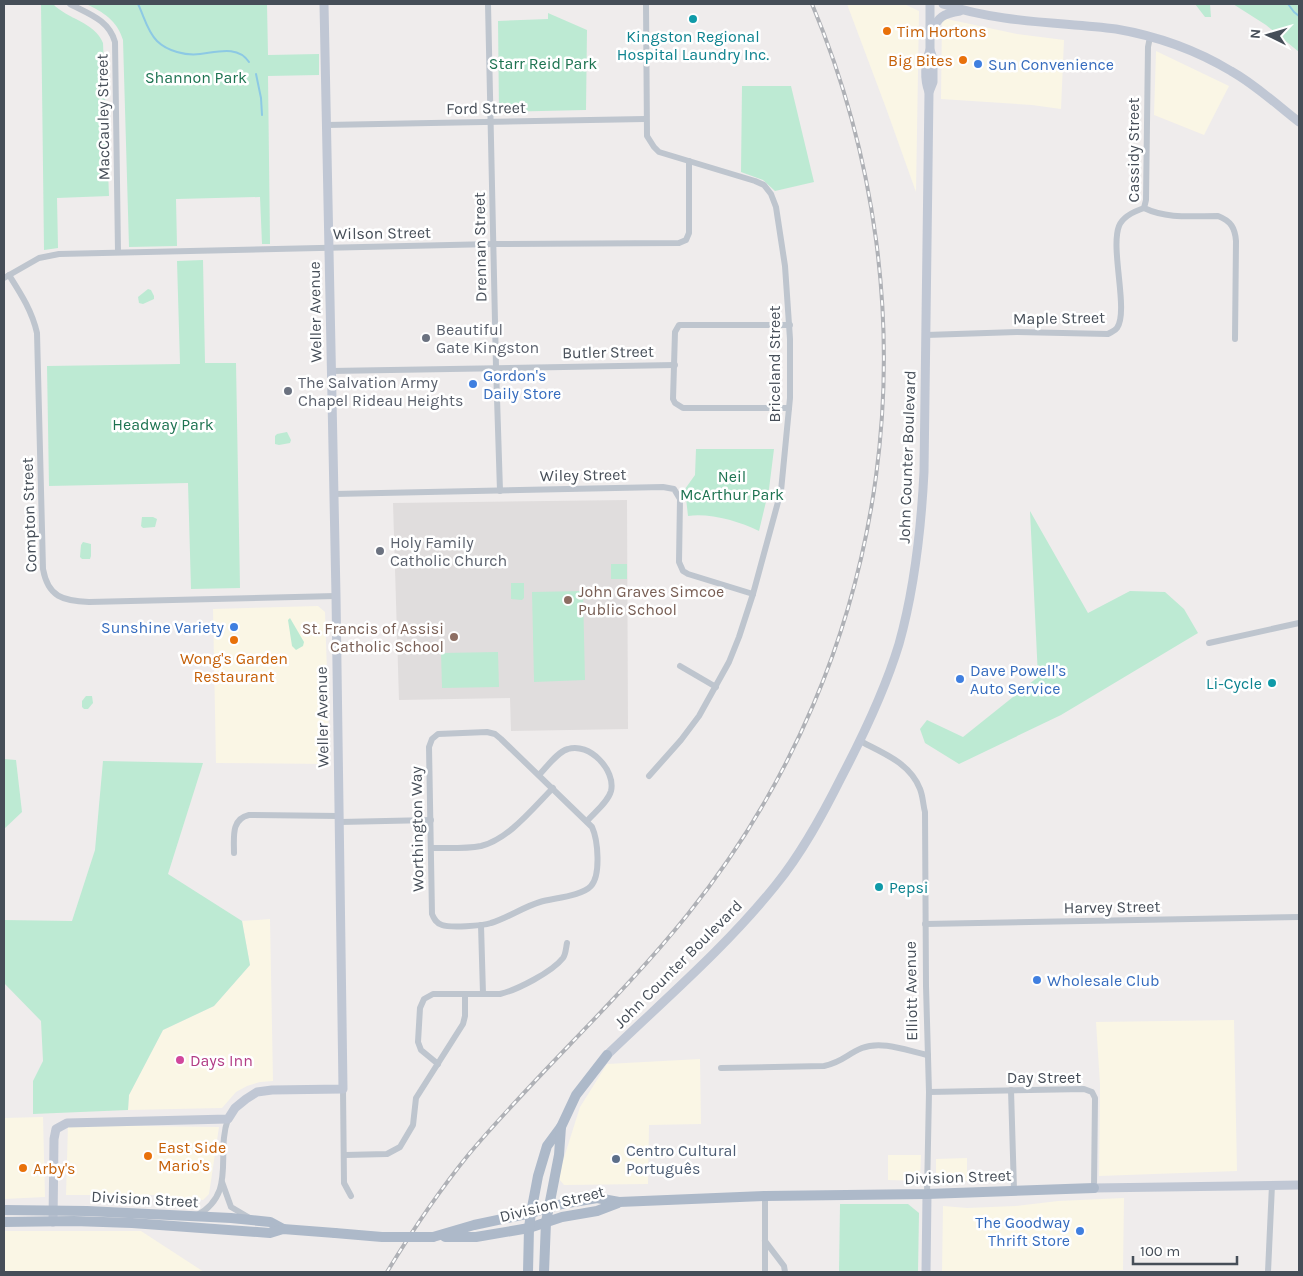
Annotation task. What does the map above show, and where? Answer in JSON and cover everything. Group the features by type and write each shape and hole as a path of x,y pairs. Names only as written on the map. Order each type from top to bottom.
{"main road":[{"name":"Weller Avenue","path":"324,4 344,1089"},
{"name":"John Counter Boulevard","path":"561,1127 576,1095 607,1055 730,938 776,885 822,817 860,742 883,689 898,645 912,591 922,527 930,92 926,83 926,59 930,50 930,4"},
{"path":"943,4 1013,20 1116,29 1150,37 1195,52 1234,72 1299,122"},
{"path":"930,34 936,21 944,13 963,10"},
{"path":"54,1222 54,1139 56,1129 62,1125 68,1123 228,1118 235,1108 257,1092 344,1089"},
{"path":"544,1272 546,1222 559,1155 561,1127"},
{"path":"528,1272 529,1228 538,1176 547,1146 561,1127"},
{"name":"Division Street","path":"433,1237 474,1225 531,1213 548,1207 597,1198 619,1202 765,1196 1299,1185"},
{"name":"Elliott Avenue","path":"926,1272 927,1194"},
{"name":"Division Street","path":"4,1222 74,1221 132,1223 270,1233 283,1229 382,1237 476,1238 529,1228 562,1217 597,1211 619,1202"},
{"name":"Division Street","path":"4,1210 259,1221 270,1222 283,1229"}],"street":[{"name":"MacCauley Street","path":"70,4 103,22 111,31 115,42 118,252"},
{"name":"Drennan Street","path":"488,4 500,491"},
{"name":"Briceland Street","path":"646,4 645,119 647,136 654,147 665,154 755,181 764,185 771,194 776,207 785,266 790,325 789,408 781,491 753,594 739,637 716,687 699,716 681,740 649,776"},
{"name":"Cassidy Street","path":"1150,37 1148,48 1146,200 1144,208 1156,214 1169,216 1218,216 1230,223 1235,230 1235,339"},
{"name":"Ford Street","path":"326,125 645,119"},
{"name":"Wilson Street","path":"6,276 31,262 49,255 493,244 679,243 686,240 689,233 689,161"},
{"name":"Maple Street","path":"926,335 1017,332 1108,334 1116,329 1120,322 1117,256 1119,225 1128,215 1144,208"},
{"name":"Compton Street","path":"6,276 29,308 37,333 43,569 45,581 54,594 64,599 89,602 336,596"},
{"path":"789,408 679,406 675,403 674,399 675,332 679,325 790,325"},
{"name":"Butler Street","path":"331,371 675,364"},
{"name":"Wiley Street","path":"334,494 663,487 674,489 680,499 679,562 683,571 753,594"},
{"path":"1210,643 1299,623"},
{"path":"680,666 716,687"},
{"name":"Worthington Way","path":"487,732 495,734 553,788 587,821 595,834 596,878 589,888 581,892 539,903 481,926 445,926 440,924 434,918 431,848 430,746 432,739 438,734 487,732"},
{"name":"Elliott Avenue","path":"860,742 895,758 912,776 920,789 924,812 929,1092 927,1194"},
{"path":"539,775 560,754 569,748 586,750 602,763 611,775 611,792 587,821"},
{"path":"431,848 471,847 492,842 508,832 553,788"},
{"path":"234,853 235,825 244,816 431,820"},
{"name":"Harvey Street","path":"925,924 1299,917"},
{"path":"481,926 482,994"},
{"path":"438,1064 425,1055 418,1042 420,1008 424,999 433,994 507,992 546,972 564,957 567,943"},
{"path":"345,1155 387,1154 400,1147 413,1125 416,1098 463,1024 465,994"},
{"path":"721,1068 824,1066 836,1064 862,1048 876,1044 928,1055"},
{"name":"Day Street","path":"929,1092 1084,1088 1092,1092 1095,1098 1094,1188"},
{"path":"344,1089 344,1183 351,1196"},
{"path":"1011,1090 1014,1190"},
{"path":"195,1217 214,1203 222,1182 224,1130 228,1118"},
{"path":"222,1182 231,1207 259,1221"},
{"path":"1268,1272 1272,1185"},
{"path":"765,1196 765,1272"},
{"path":"765,1240 784,1266 785,1272"}],"shaded area":[{"path":"847,4 904,4 919,11 916,192 886,108"},
{"path":"942,18 1017,34 1064,40 1061,109 1032,105 941,99"},
{"path":"1156,51 1229,86 1204,135 1154,115"},
{"path":"627,500 628,729 511,731 510,698 399,700 393,503"},
{"path":"318,606 325,612 330,764 216,763 213,609"},
{"path":"270,919 273,1081 247,1086 236,1092 222,1108 128,1110 129,1095 163,1030 214,1006 250,965 242,921"},
{"path":"1234,1020 1237,1171 1099,1176 1100,1084 1096,1022"},
{"path":"700,1059 701,1124 649,1125 648,1184 564,1185 559,1179 562,1164 580,1107 607,1064"},
{"path":"43,1117 45,1197 4,1199 4,1118"},
{"path":"68,1125 219,1127 209,1194 203,1200 154,1195 66,1195"},
{"path":"888,1155 921,1155 920,1181 888,1180"},
{"path":"967,1158 967,1181 936,1181 936,1159"},
{"path":"1124,1198 1123,1270 942,1272 943,1206 967,1208 1016,1206 1058,1201"},
{"path":"4,1231 141,1231 204,1272 4,1272"}],"green space":[{"path":"41,4 53,4 87,25 94,30 103,43 109,196 57,198 58,248 44,250"},
{"name":"Shannon Park","path":"86,4 267,4 268,55 319,54 319,75 268,76 270,244 262,244 260,197 176,199 177,246 129,247 123,40 117,27 109,18"},
{"path":"1195,4 1210,4 1211,17 1205,17"},
{"path":"1233,4 1299,4 1299,52 1266,25"},
{"name":"Starr Reid Park","path":"548,13 587,30 586,110 499,112 498,21 548,19"},
{"path":"742,86 791,86 814,182 775,191 763,180 741,172"},
{"name":"Headway Park","path":"203,260 205,363 236,363 240,588 191,589 188,483 49,486 47,366 180,364 177,261"},
{"path":"148,289 151,290 154,299 143,304 139,303 138,297"},
{"path":"287,432 291,440 290,443 275,444 275,436 277,434"},
{"name":"Neil McArthur Park","path":"696,449 774,449 769,489 759,531 724,519 697,515 688,516 685,489 695,475"},
{"path":"1030,511 1088,613 1130,591 1165,592 1184,609 1198,633 1061,715 959,764 925,743 920,729 927,720 963,737 1038,677"},
{"path":"142,517 157,519 155,527 143,528 141,526"},
{"path":"83,542 91,544 90,559 82,559 80,557"},
{"path":"611,564 627,564 627,579 611,579"},
{"path":"511,583 524,583 524,598 522,600 511,599"},
{"path":"583,591 585,680 534,682 532,592"},
{"path":"290,618 304,642 303,646 296,650 292,646 288,620"},
{"path":"498,652 499,687 442,688 441,653"},
{"path":"86,696 92,696 93,703 88,709 84,709 82,701"},
{"path":"4,759 16,760 22,812 4,829"},
{"path":"103,761 203,763 168,874 242,921 250,965 214,1006 163,1030 129,1095 128,1110 33,1114 33,1081 43,1061 41,1021 4,983 4,920 72,921 95,850"},
{"path":"840,1204 908,1204 919,1213 918,1272 839,1272"}],"waterway":[{"path":"138,4 151,33 166,48 189,54 233,51 239,53 249,62"},
{"path":"1288,4 1299,16"},
{"path":"256,74 262,115"}],"railway":[{"path":"387,1272 426,1212 469,1154 523,1093 635,976 662,945 688,914 758,813 813,705 852,592 876,476 884,358 876,239 852,120 812,4"}],"place":[{"name":"Kingston Regional Hospital Laundry Inc.","path":"693,19"},
{"name":"Tim Hortons","path":"887,31"},
{"name":"Big Bites","path":"963,60"},
{"name":"Sun Convenience","path":"978,64"},
{"name":"Beautiful Gate Kingston","path":"426,338"},
{"name":"Gordon's Daily Store","path":"473,384"},
{"name":"The Salvation Army Chapel Rideau Heights","path":"288,391"},
{"name":"Holy Family Catholic Church","path":"380,551"},
{"name":"John Graves Simcoe Public School","path":"568,600"},
{"name":"Sunshine Variety","path":"234,627"},
{"name":"St. Francis of Assisi Catholic School","path":"454,637"},
{"name":"Wong's Garden Restaurant","path":"234,640"},
{"name":"Dave Powell's Auto Service","path":"960,679"},
{"name":"Li-Cycle","path":"1272,683"},
{"name":"Pepsi","path":"879,887"},
{"name":"Wholesale Club","path":"1037,980"},
{"name":"Days Inn","path":"180,1060"},
{"name":"East Side Mario's","path":"148,1156"},
{"name":"Centro Cultural Português","path":"616,1159"},
{"name":"Arby's","path":"23,1168"},
{"name":"The Goodway Thrift Store","path":"1080,1231"}]}
